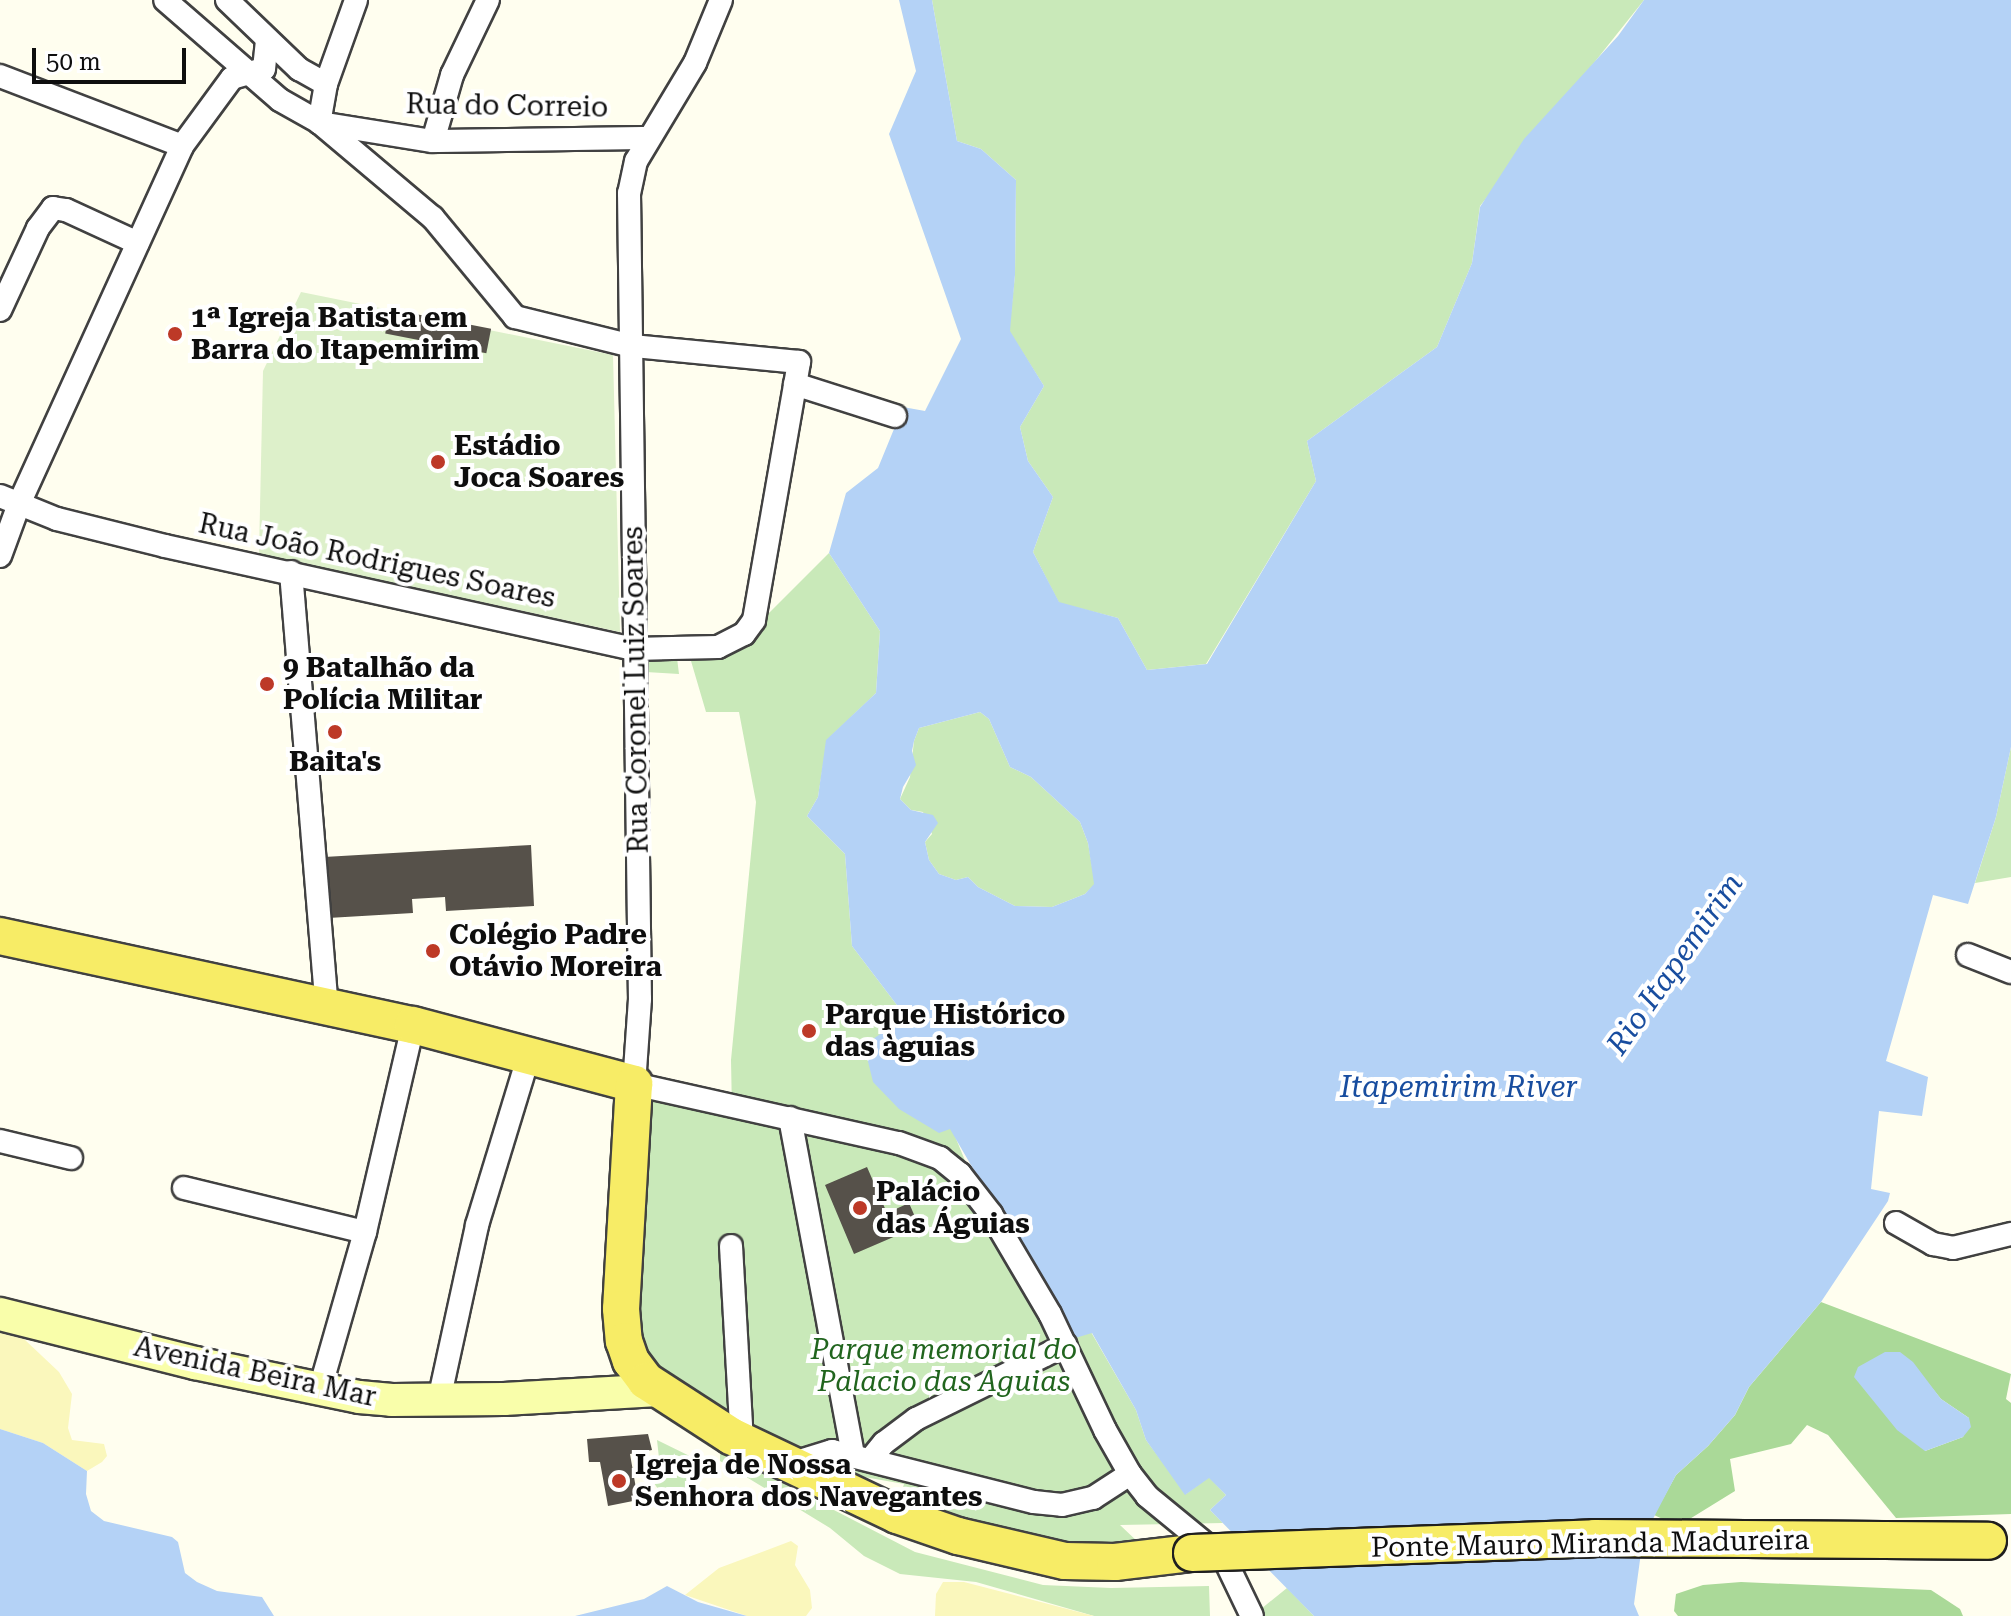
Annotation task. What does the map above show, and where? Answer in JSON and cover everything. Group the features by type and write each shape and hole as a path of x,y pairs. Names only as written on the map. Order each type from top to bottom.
{"main road":[{"path":"0,936 413,1025 634,1084"},
{"name":"Rua Coronel Luiz Soares","path":"634,1084 621,1309 631,1361 658,1390 742,1441 790,1464"},
{"name":"Ponte Mauro Miranda Madureira","path":"790,1464 897,1515 1015,1551 1065,1561 1115,1562 1192,1553 1595,1538 2000,1541"}],"street":[{"path":"165,0 280,100 319,122 433,218 515,317 632,346 797,373 895,416"},
{"path":"227,0 299,69 326,84"},
{"path":"319,122 326,84 356,0"},
{"path":"433,141 452,75 488,0"},
{"name":"Rua Coronel Luiz Soares","path":"634,1084 640,999 629,193 634,169 648,138 695,63 721,0"},
{"path":"0,556 10,500 138,243 182,146 232,78 264,69 267,39"},
{"path":"0,76 182,146"},
{"name":"Rua do Correio","path":"319,122 433,141 648,138"},
{"path":"0,310 49,209 66,210 138,243"},
{"name":"Rua João Rodrigues Soares","path":"10,500 73,523 635,649 718,647 744,634 754,620 773,493 797,373"},
{"path":"291,572 327,1008"},
{"path":"1968,955 2011,972"},
{"path":"320,1389 365,1232 413,1025"},
{"path":"439,1400 477,1225 529,1055"},
{"path":"634,1084 790,1118 921,1150 940,1158 976,1191 1066,1345 1105,1430 1130,1474 1147,1496 1225,1560 1252,1616"},
{"path":"790,1118 861,1458"},
{"path":"0,1141 71,1158"},
{"path":"184,1188 365,1232"},
{"path":"1896,1223 1933,1244 1953,1248 2011,1234"},
{"path":"731,1246 742,1441"},
{"name":"Avenida Beira Mar","path":"0,1314 195,1363 320,1389 392,1400 577,1396 658,1390"},
{"path":"861,1458 916,1419 1066,1345"},
{"path":"790,1464 832,1451 1034,1502 1062,1505 1093,1498 1130,1474"}],"green space":[{"path":"932,0 1644,0 1480,206 1472,263 1437,347 1307,441 1316,481 1206,664 1147,670 1118,618 1059,603 1033,552 1053,497 1028,461 1020,427 1044,386 1009,331 1015,275 1016,180 981,149 957,141"},
{"name":"Estádio Joca Soares","path":"301,292 613,355 620,632 259,554 263,371"},
{"name":"Parque Histórico das àguias","path":"829,553 880,631 876,693 827,740 818,797 807,816 845,854 852,946 906,1017 966,1163 1072,1338 1091,1332 1136,1410 1146,1440 1186,1494 1209,1477 1226,1495 1210,1510 1223,1523 1120,1525 1139,1543 1055,1552 900,1498 904,1484 790,1464 646,1381 634,1284 636,1091 732,1112 731,1060 756,802 739,712 706,712 691,661 744,646 769,613"},
{"path":"645,655 677,658 679,674 646,672"},
{"path":"980,712 989,719 1010,767 1031,777 1080,822 1088,843 1095,884 1085,894 1052,907 1015,906 978,887 968,877 956,880 939,874 929,860 925,842 932,834 923,812 911,810 900,799 910,777 914,741 919,728"},
{"path":"2011,747 2011,877 1975,883 1996,817"},
{"path":"1821,1302 2011,1374 2006,1399 2011,1403 2011,1514 1896,1518 1828,1435 1807,1425 1791,1444 1730,1459 1735,1491 1688,1520 1689,1531 1654,1515 1676,1475 1708,1446 1735,1415 1749,1387","holes":["1928,1383 1941,1399 1969,1418 1963,1437 1925,1451"]},
{"path":"657,1440 710,1466 668,1503 639,1462 659,1458"},
{"path":"720,1451 915,1552 1043,1585 1111,1588 1209,1586 1210,1616 1094,1616 976,1582 900,1574 864,1556 830,1528 720,1461"},
{"path":"1741,1582 1931,1590 1960,1609 1963,1616 1678,1616 1674,1611 1676,1594 1703,1585"},
{"path":"1287,1588 1314,1616 1265,1616 1261,1609"}],"sand":[{"path":"0,1333 24,1339 59,1372 72,1394 68,1428 72,1440 104,1444 107,1456 102,1462 87,1471 43,1443 0,1429"},
{"path":"791,1541 798,1546 795,1565 810,1590 812,1608 806,1616 747,1616 685,1595 719,1568"},
{"path":"943,1582 964,1582 1094,1616 935,1616 936,1594"}],"water":[{"name":"Itapemirim River","path":"899,0 932,0 957,141 981,149 1016,180 1015,275 1010,331 1044,386 1020,427 1028,461 1053,497 1033,552 1059,602 1118,618 1147,670 1207,664 1316,481 1307,441 1437,347 1472,263 1480,207 1524,139 1618,36 1644,0 2011,0 2011,747 1996,817 1968,904 1933,895 1886,1061 1928,1077 1922,1116 1879,1111 1871,1189 1890,1193 1888,1201 1821,1302 1749,1387 1735,1415 1708,1446 1676,1475 1643,1538 1634,1604 1639,1616 1314,1616 1210,1510 1226,1495 1209,1478 1185,1495 1146,1440 1136,1410 1092,1333 1072,1339 950,1129 939,1133 899,1109 873,1082 864,1045 906,1017 852,946 845,854 807,816 818,797 826,740 876,693 880,631 829,553 846,493 878,468 903,407 925,411 961,339 889,134 916,71","holes":["980,712 989,719 1010,767 1031,777 1080,822 1088,843 1094,884 1085,894 1052,907 1015,906 978,887 968,877 956,880 939,874 929,860 925,842 938,823 933,815 911,810 900,799 916,765 912,751 919,728"]},
{"path":"1885,1352 1900,1352 1913,1362 1941,1399 1969,1418 1971,1427 1963,1437 1925,1451 1897,1430 1854,1377 1858,1367"},
{"path":"0,1429 43,1443 87,1471 86,1494 91,1511 104,1521 172,1537 178,1542 185,1573 217,1591 262,1597 274,1616 0,1616"},
{"path":"667,1586 698,1602 747,1616 575,1616 644,1599"}],"building":[{"path":"390,309 491,329 486,353 385,334"},
{"path":"531,845 534,906 446,911 445,897 412,899 413,913 328,918 324,857"},
{"name":"Palácio das Águias","path":"867,1167 887,1213 909,1203 919,1226 854,1254 825,1185"},
{"name":"Igreja de Nossa Senhora dos Navegantes","path":"648,1434 652,1450 630,1454 638,1500 608,1506 600,1462 589,1462 587,1439"}],"place":[{"name":"1ª Igreja Batista em Barra do Itapemirim","path":"175,334"},
{"name":"Estádio Joca Soares","path":"438,462"},
{"name":"9 Batalhão da Polícia Militar","path":"267,684"},
{"name":"Baita's","path":"335,732"},
{"name":"Colégio Padre Otávio Moreira","path":"433,951"},
{"name":"Parque Histórico das àguias","path":"809,1031"},
{"name":"Palácio das Águias","path":"860,1208"},
{"name":"Igreja de Nossa Senhora dos Navegantes","path":"619,1481"}],"water label":[{"name":"Rio Itapemirim","path":"1675,964"}],"park label":[{"name":"Parque memorial do Palacio das Aguias","path":"944,1366"}]}
